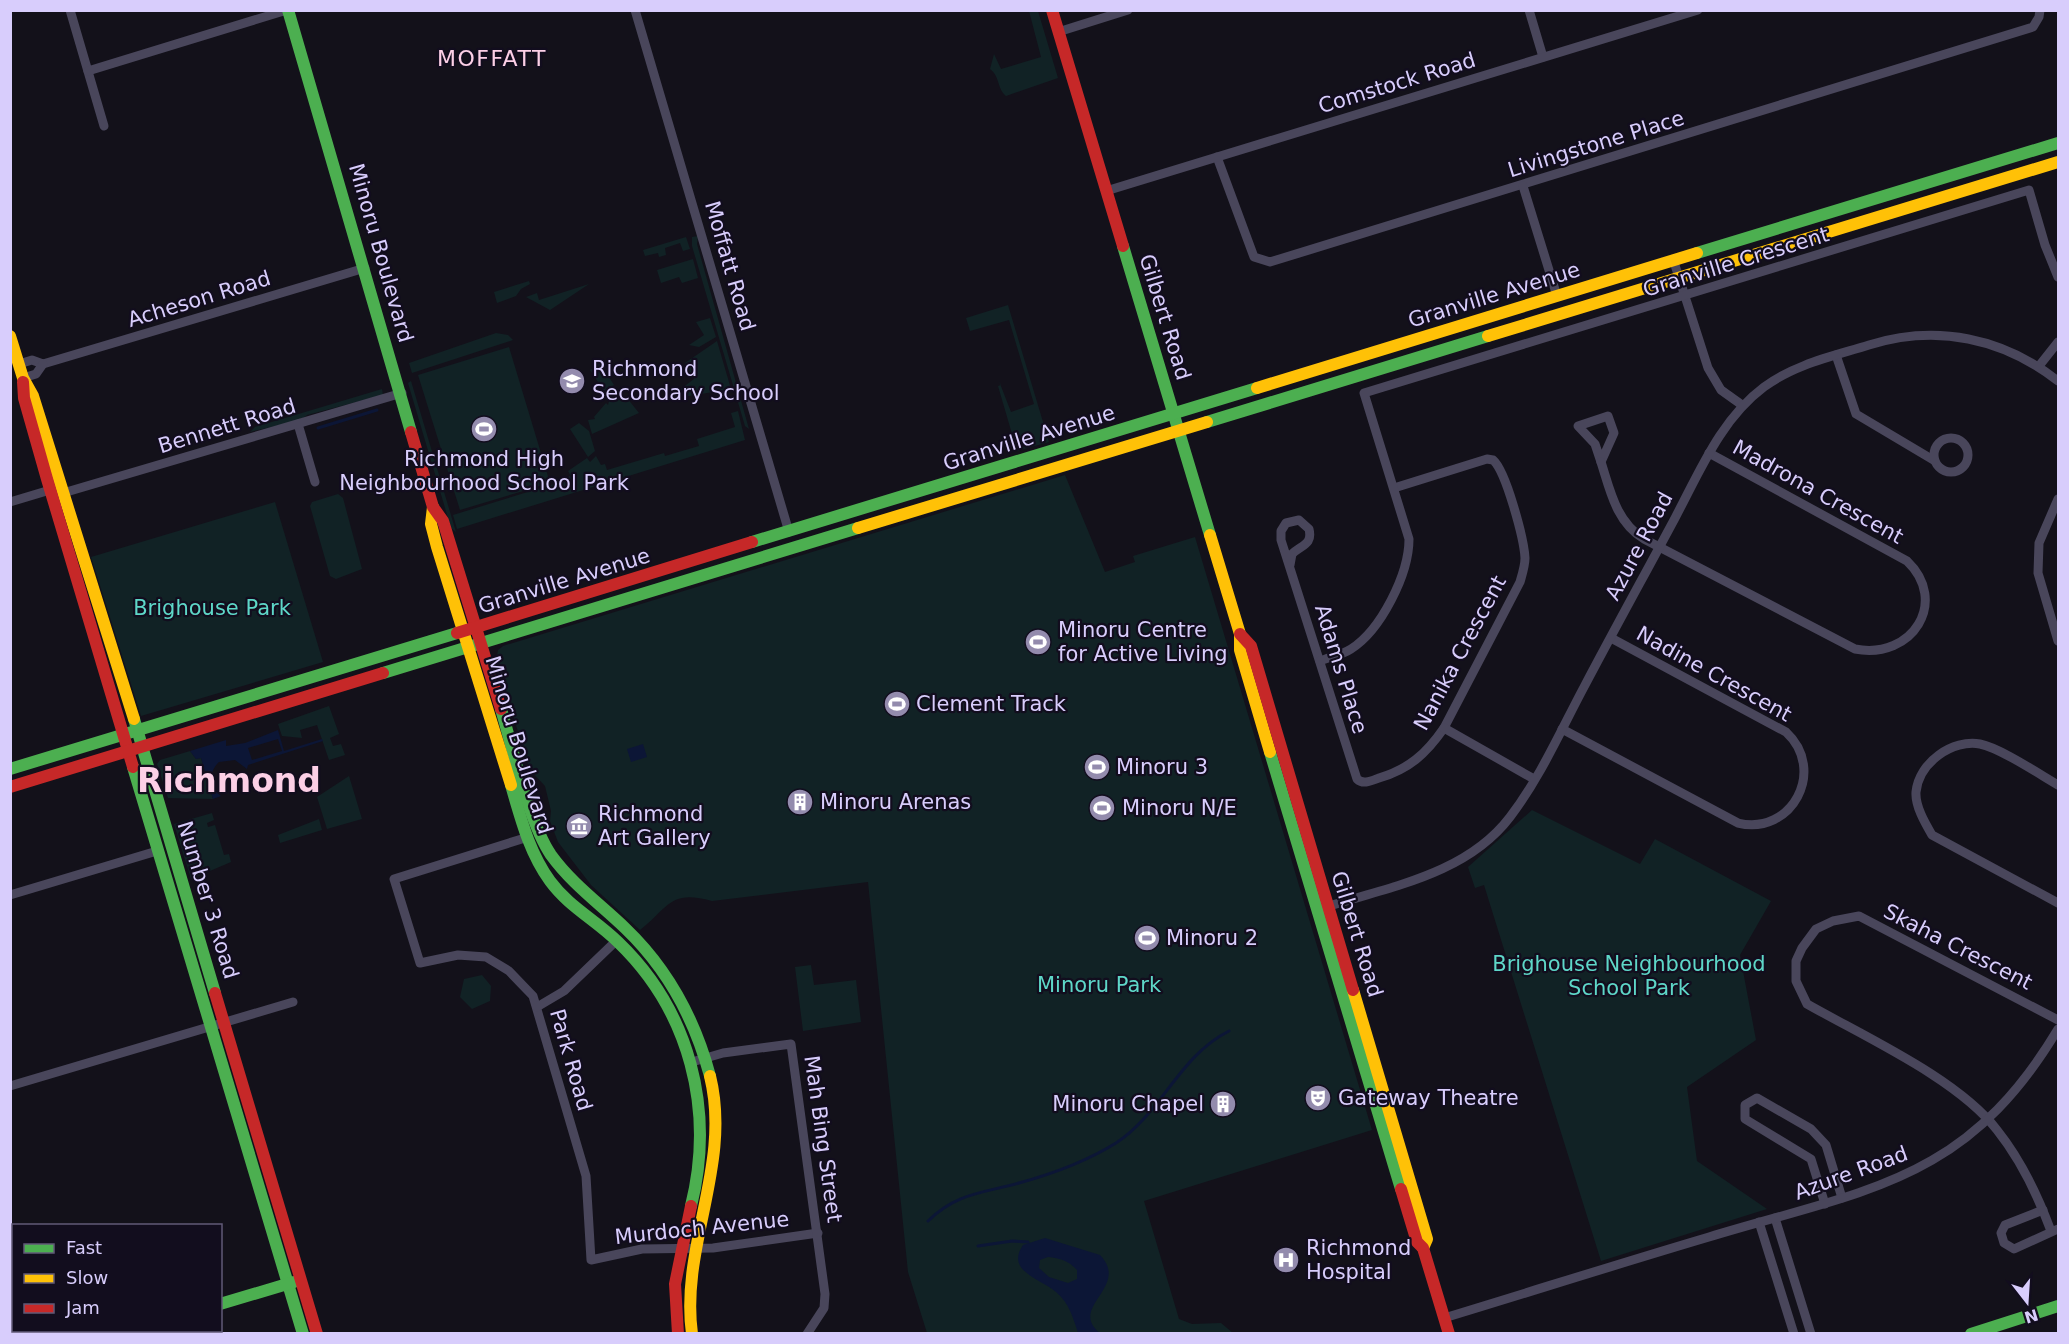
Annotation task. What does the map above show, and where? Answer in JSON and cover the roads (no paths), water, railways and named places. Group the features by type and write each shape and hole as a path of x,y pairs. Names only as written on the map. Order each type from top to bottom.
{"main road":[{"name":"Minoru Boulevard","path":"288,10 402,393 433,507 431,524 541,838 558,867 582,892 627,930 666,978 696,1030 706,1058 712,1088 716,1147 713,1173 694,1248 687,1297 692,1334"},
{"name":"Gilbert Road","path":"1052,10 1240,634 1240,650 1323,908 1417,1242 1423,1248 1449,1334"},
{"name":"Granville Avenue","path":"10,769 2058,143"},
{"name":"Granville Avenue","path":"10,787 2058,162"},
{"name":"Number 3 Road","path":"10,336 23,378 24,398 50,490 303,1334"},
{"name":"Number 3 Road","path":"23,378 33,396 137,730 317,1334"},
{"path":"50,490 65,497"},
{"name":"Minoru Boulevard","path":"475,646 525,838 552,883 570,904 616,941 642,968 668,1005 692,1062 700,1106 701,1145 694,1197 679,1248 672,1297 678,1334"},
{"path":"222,1303 301,1279"},
{"path":"1971,1334 2058,1306"}],"street":[{"path":"70,10 104,126"},
{"path":"88,70 288,10"},
{"name":"Moffatt Road","path":"635,10 789,532"},
{"path":"1058,32 1128,10"},
{"path":"1529,10 1544,57"},
{"name":"Comstock Road","path":"1107,191 1698,10"},
{"name":"Livingstone Place","path":"1217,157 1254,257 1270,262 1523,186 2033,27 2039,18 2040,10"},
{"path":"1523,186 1557,296"},
{"name":"Granville Crescent","path":"1394,488 1364,393 2029,190 2045,246 2058,277"},
{"path":"1674,262 1708,368 1721,390 1742,405"},
{"name":"Acheson Road","path":"23,378 36,374 44,364 365,268"},
{"name":"Azure Road","path":"1323,908 1410,881 1460,860 1479,847 1509,818 1562,729 1709,453 1742,405 1762,388 1788,372 1893,338 1956,335 2008,349 2039,366 2058,381"},
{"path":"2039,366 2058,342"},
{"path":"1836,355 1856,414 1935,461"},
{"name":"Acheson Road","path":"19,364 32,360 44,364"},
{"name":"Bennett Road","path":"65,497 298,423 402,393"},
{"name":"Madrona Crescent","path":"1601,462 1614,433 1608,416 1578,426 1595,444 1615,506 1623,519 1639,536 1855,649 1868,651 1892,648 1907,639 1919,623 1924,608 1923,590 1918,574 1907,561 1709,453"},
{"path":"298,423 315,482"},
{"name":"Nanika Crescent","path":"1359,782 1392,774 1411,765 1431,746 1444,728 1520,582 1525,560 1501,472 1493,460 1487,459 1394,488"},
{"path":"1320,661 1350,650 1363,640 1382,615 1402,576 1409,554 1409,539 1394,488"},
{"path":"10,502 50,490"},
{"path":"2058,500 2039,543 2038,573 2058,640"},
{"name":"Adams Place","path":"1290,565 1292,554 1305,546 1310,538 1307,525 1299,520 1286,523 1281,531 1281,540 1359,782"},
{"name":"Nadine Crescent","path":"1562,729 1738,823 1751,825 1773,820 1787,812 1799,796 1805,778 1804,764 1796,743 1786,732 1611,638"},
{"path":"1444,728 1534,779"},
{"path":"2058,785 1984,745 1970,743 1947,748 1938,755 1922,777 1916,792 1921,817 1932,835 2058,903"},
{"name":"Park Road","path":"525,838 394,879 420,963 458,955 486,957 518,978 533,996 586,1176 591,1260"},
{"path":"10,895 157,851"},
{"name":"Skaha Crescent","path":"2055,1230 2013,1154 1988,1120 1946,1083 1807,1004 1796,981 1796,961 1802,948 1816,929 1833,921 1859,916 2058,1020"},
{"path":"537,1006 564,991 616,941"},
{"path":"10,1086 293,1002"},
{"name":"Azure Road","path":"1444,1318 1758,1221 1825,1204 1882,1186 1923,1167 1951,1149 1988,1120 2019,1088 2058,1029"},
{"name":"Mah Bing Street","path":"692,1062 723,1053 791,1044 825,1294 824,1308 807,1334"},
{"path":"1825,1204 1811,1160 1745,1119 1746,1105 1758,1098 1811,1130 1826,1145 1842,1198"},
{"path":"2043,1210 2006,1225 2001,1233 2004,1243 2014,1249 2055,1230"},
{"name":"Azure Road","path":"1775,1218 1810,1334"},
{"path":"1758,1221 1794,1334"},
{"name":"Murdoch Avenue","path":"591,1260 642,1249 714,1248 818,1233"}],"water":[{"path":"278,730 284,751 322,739 323,741 248,765 247,769 235,760 219,762 213,770 211,780 214,789 221,796 213,799 201,758 196,759 190,751 226,740 226,746 245,743","holes":["278,739 282,751 252,760 248,748"]},
{"path":"643,744 647,757 631,762 627,749"},
{"path":"1045,1238 1100,1255 1108,1266 1108,1277 1090,1314 1092,1323 1100,1333 1078,1333 1070,1311 1060,1296 1022,1268 1018,1261 1023,1245","holes":["1052,1257 1071,1264 1077,1270 1077,1279 1068,1283 1049,1277 1039,1268 1040,1260"]}],"waterway":[{"path":"318,428 377,410"},
{"path":"928,1221 960,1199 1057,1171 1093,1156 1116,1143 1146,1117 1197,1055 1229,1031"},
{"path":"978,1246 1012,1241 1028,1242"}],"place":[{"name":"Richmond Secondary School","path":"572,381"},
{"name":"Richmond High Neighbourhood School Park","path":"484,429"},
{"name":"Minoru Centre for Active Living","path":"1038,642"},
{"name":"Clement Track","path":"897,704"},
{"name":"Minoru 3","path":"1097,767"},
{"name":"Minoru Arenas","path":"800,802"},
{"name":"Minoru N/E","path":"1102,808"},
{"name":"Richmond Art Gallery","path":"579,826"},
{"name":"Minoru 2","path":"1147,938"},
{"name":"Gateway Theatre","path":"1318,1098"},
{"name":"Minoru Chapel","path":"1223,1104"},
{"name":"Richmond Hospital","path":"1286,1260"}],"district":[{"name":"MOFFATT","path":"492,58"},
{"name":"Richmond","path":"229,780"}],"park label":[{"name":"Brighouse Park","path":"212,608"},
{"name":"Brighouse Neighbourhood School Park","path":"1629,976"},
{"name":"Minoru Park","path":"1099,985"}]}
